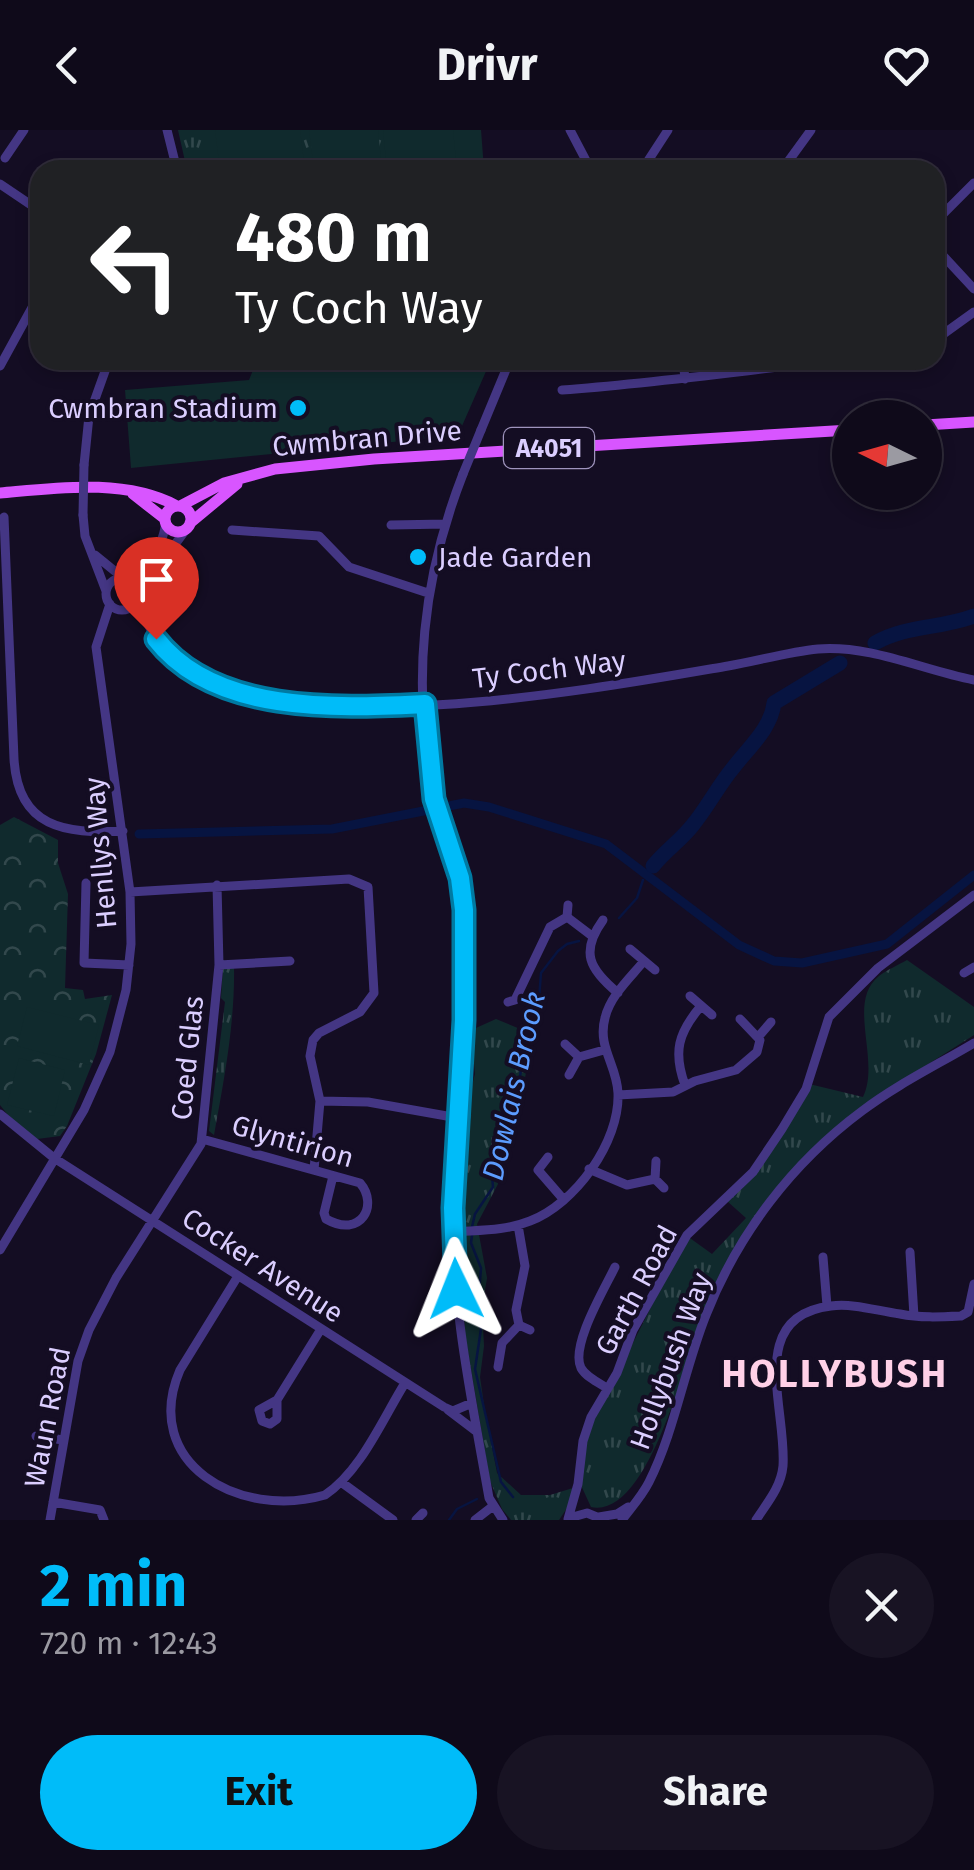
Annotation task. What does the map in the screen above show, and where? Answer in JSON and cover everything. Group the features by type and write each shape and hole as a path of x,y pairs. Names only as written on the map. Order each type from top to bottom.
{"main road":[{"path":"942,424 974,422"},
{"name":"Cwmbran Drive","path":"249,476 275,469 374,459 832,431"},
{"name":"A4051","path":"166,521 168,511 224,483 249,476"},
{"name":"A4051","path":"188,526 249,476"},
{"path":"0,493 82,488 129,492 156,497 188,511 188,526 175,531 129,492"}],"street":[{"path":"5,158 24,130"},
{"path":"168,130 175,160"},
{"path":"570,130 586,160"},
{"path":"648,160 668,130"},
{"path":"789,160 811,130"},
{"path":"945,213 974,183"},
{"path":"0,184 30,204"},
{"path":"945,258 974,289"},
{"path":"0,366 30,311"},
{"path":"945,333 974,312"},
{"path":"105,370 90,416 83,515 90,549 110,604 125,610 188,526"},
{"path":"503,1520 493,1506 459,1327 458,1118 464,1020 464,910 460,878 435,802 423,636 428,593 446,524 506,370"},
{"path":"684,370 685,379"},
{"path":"562,390 685,379 735,370"},
{"path":"18,516 2,517 16,780 36,813 55,826 72,832 122,830"},
{"path":"106,591 114,580 125,578 154,558 163,540 166,521"},
{"path":"391,525 446,524"},
{"path":"232,530 320,536 349,567 428,593"},
{"path":"90,549 136,587 138,597"},
{"name":"Ty Coch Way","path":"138,597 148,626 165,650 192,672 247,693 332,707 425,704 572,690 818,650 868,653 974,680"},
{"name":"Henllys Way","path":"0,1250 84,1110 110,1052 122,1011 129,964 130,892 96,646 110,604"},
{"name":"Ty Coch Way","path":"125,610 148,626"},
{"path":"0,740 14,741"},
{"path":"130,892 350,878 368,887 374,992 360,1012 319,1032 314,1040 310,1056 320,1101 314,1170"},
{"path":"86,883 84,963 129,964"},
{"name":"Coed Glas","path":"153,1221 202,1139 219,965 216,885"},
{"name":"Garth Road","path":"567,1519 578,1484 583,1441 597,1404 687,1234 753,1172 806,1088 829,1016 878,968 974,894"},
{"path":"567,918 568,905"},
{"path":"567,918 592,936"},
{"path":"508,1002 515,1000 550,927 567,918"},
{"path":"604,920 592,936 590,958 594,968 618,993"},
{"path":"630,949 656,970"},
{"path":"459,1232 518,1225 549,1212 589,1169 611,1126 618,1095 616,1077 604,1050 605,1015 644,961"},
{"path":"219,965 290,962"},
{"path":"690,996 712,1015"},
{"path":"685,1085 677,1056 678,1044 686,1023 701,1006"},
{"path":"740,1019 759,1036"},
{"path":"618,1095 673,1092 742,1066 757,1052 759,1036 772,1022"},
{"name":"Hollybush Way","path":"622,1520 646,1488 662,1452 705,1316 738,1249 761,1213 820,1145 864,1109 974,1043"},
{"path":"565,1044 579,1057"},
{"path":"569,1075 579,1057 604,1050"},
{"path":"320,1101 368,1102 458,1118"},
{"name":"Cocker Avenue","path":"0,1114 54,1158 477,1432"},
{"name":"Glyntirion","path":"202,1139 360,1183 367,1193 360,1223 348,1227 330,1222 324,1213 334,1176"},
{"path":"548,1157 534,1167 564,1200"},
{"path":"656,1161 655,1179 664,1188"},
{"path":"589,1169 627,1185 655,1179"},
{"name":"Waun Road","path":"50,1520 78,1361 116,1278 153,1221"},
{"path":"518,1225 525,1266 516,1310 519,1324 530,1330"},
{"path":"910,1252 914,1316"},
{"path":"824,1257 828,1306"},
{"path":"607,1388 585,1372 579,1359 605,1277 615,1267"},
{"path":"207,1492 193,1479 174,1448 171,1397 180,1370 238,1276"},
{"path":"756,1520 780,1478 782,1436 776,1388 779,1341 784,1329 828,1306 846,1305 914,1316 961,1316 968,1312 974,1284"},
{"path":"498,1367 502,1343 519,1324"},
{"path":"277,1400 322,1330"},
{"path":"288,1512 323,1497 341,1482 405,1383"},
{"path":"448,1410 472,1403"},
{"path":"36,1436 63,1440"},
{"path":"341,1482 393,1520"},
{"path":"578,1484 598,1517"},
{"path":"53,1502 100,1510 104,1520"},
{"path":"567,1519 581,1513 598,1517 617,1514 635,1503"},
{"path":"475,1520 493,1506"}],"green space":[{"path":"178,130 481,130 483,160 185,160"},
{"path":"215,130 300,130 304,160 219,160"},
{"path":"309,130 378,130 381,160 313,160"},
{"path":"383,130 453,130 456,160 386,160"},
{"name":"Cwmbran Stadium","path":"253,370 487,370 462,426 453,436 131,468 125,390 249,380"},
{"path":"14,817 58,840 58,863 68,894 65,988 83,990 85,999 112,995 96,1054 67,1126 60,1136 37,1139 0,1105 0,825"},
{"path":"907,960 974,1007 974,1035 850,1118 785,1178 756,1214 706,1305 665,1426 649,1459 632,1486 612,1504 591,1507 580,1483 589,1430 687,1236 712,1254 746,1218 727,1201 776,1136 805,1083 863,1097 868,1082 865,1001 879,976"},
{"path":"223,967 234,967 233,1009 214,1135 209,1131 225,1002 221,998"},
{"path":"27,1007 99,1025 89,1065 17,1046"},
{"path":"496,1019 532,1034 522,1097 496,1148 498,1184 477,1224 487,1278 480,1377 497,1473 521,1495 550,1495 573,1488 571,1502 559,1520 511,1520 502,1509 490,1481 465,1334 461,1252 468,1100 475,1074 472,1043 476,1028"},
{"path":"19,1058 65,1070 54,1116 7,1105"}],"waterway":[{"name":"Dowlais Brook","path":"875,643 899,633 974,616"},
{"name":"Dowlais Brook","path":"653,866 692,826 758,738 774,703 840,663"},
{"path":"139,834 332,829 464,803 489,807 606,844 739,945 774,961 802,963 887,944 974,875"},
{"name":"Dowlais Brook","path":"619,918 637,898 643,880"},
{"name":"Dowlais Brook","path":"472,1227 475,1214 493,1187 491,1163 498,1135 515,1111 527,1029 539,999 541,973 558,951 579,941"},
{"name":"Dowlais Brook","path":"472,1235 471,1243 481,1268 477,1319 481,1329 475,1369 501,1482 513,1497"},
{"name":"Dowlais Brook","path":"449,1520 457,1509 477,1499"}],"place":[{"name":"Cwmbran Stadium","path":"298,408"},
{"name":"Jade Garden","path":"418,557"}],"district":[{"name":"HOLLYBUSH","path":"835,1374"}],"route":[{"path":"156,639 172,658 202,678 259,696 332,707 425,704 434,799 460,878 464,910 464,1020 453,1208 456,1289"}]}
